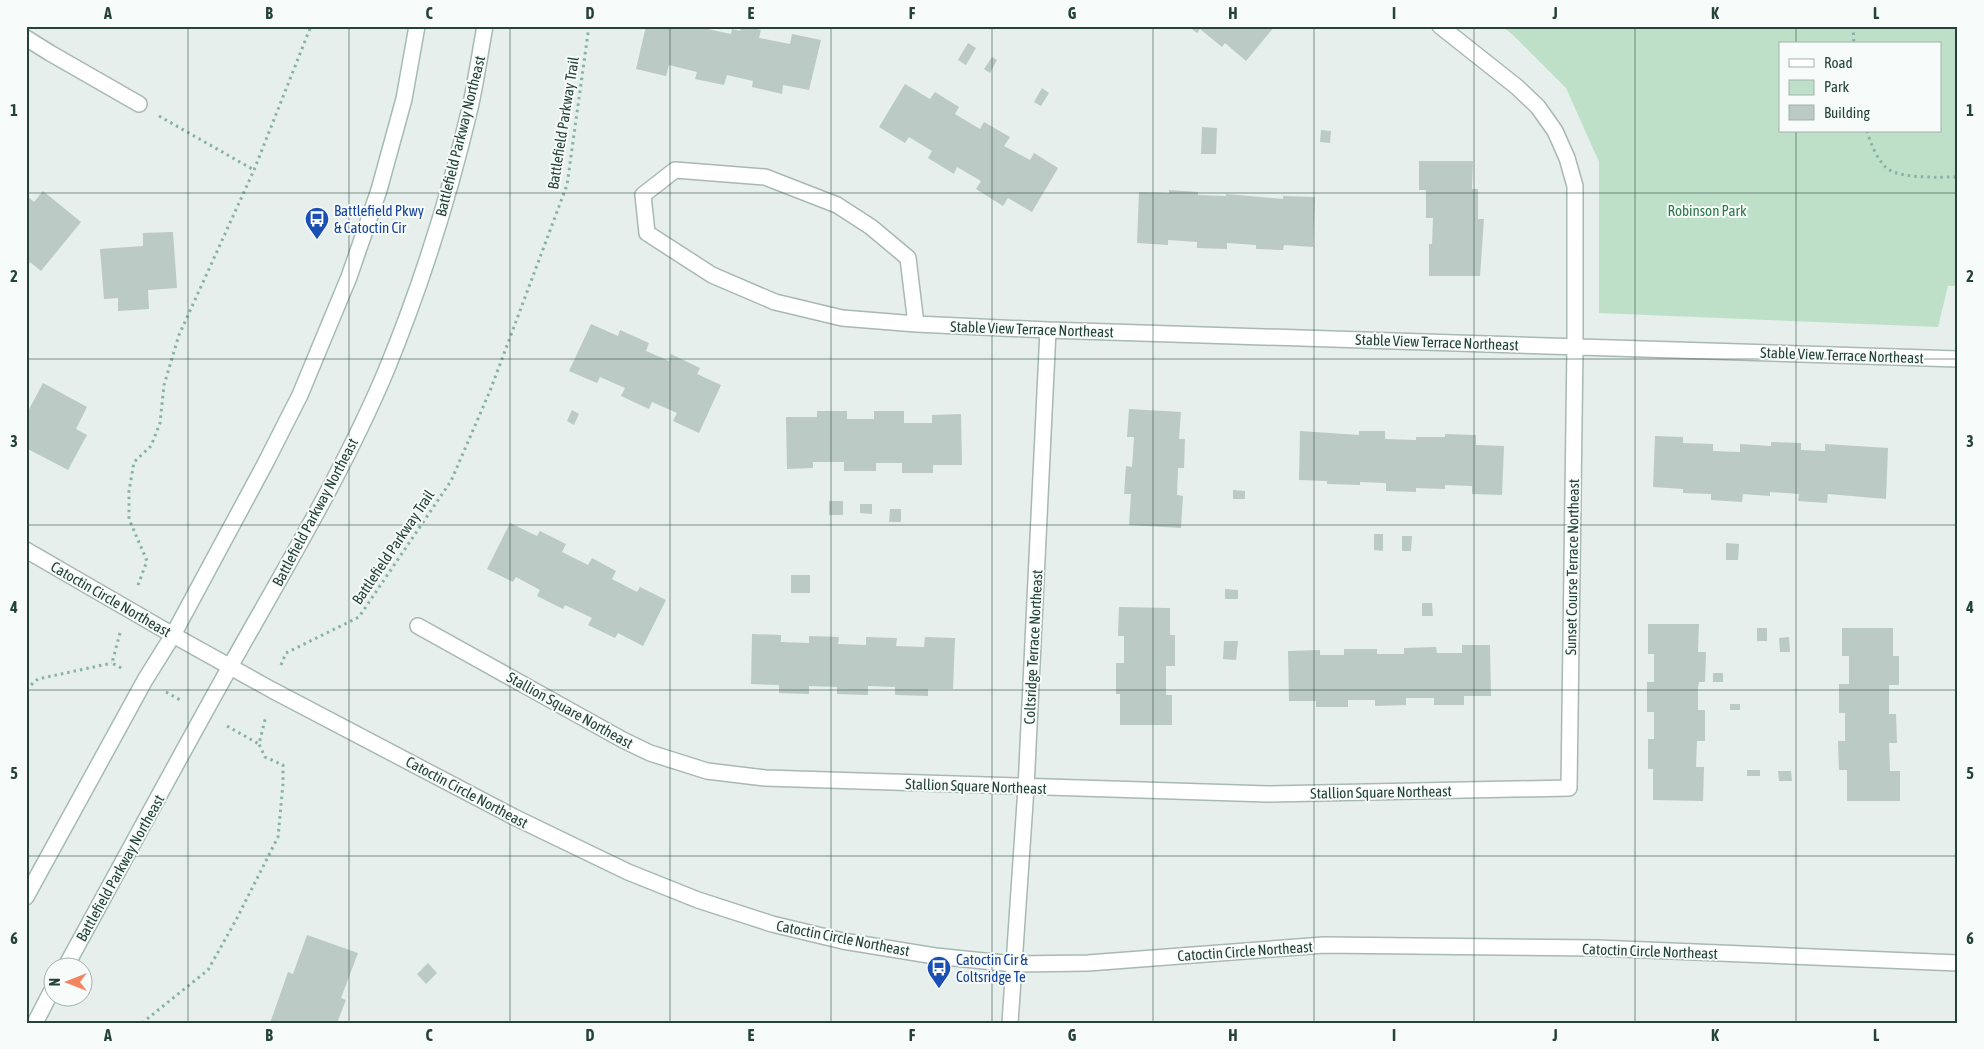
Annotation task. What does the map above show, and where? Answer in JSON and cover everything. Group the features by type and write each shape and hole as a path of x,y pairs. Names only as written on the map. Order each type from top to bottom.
{"street":[{"path":"26,897 145,680 173,635 265,464 300,394 348,277 379,190 404,99 417,26"},
{"name":"Battlefield Parkway Northeast","path":"72,956 307,531 347,454 385,373 414,298 442,212 470,107 485,26"},
{"name":"Sunset Course Terrace Northeast","path":"1440,26 1517,87 1538,107 1555,131 1567,158 1575,186 1575,347 1569,788"},
{"path":"26,38 50,54 139,104"},
{"name":"Stable View Terrace Northeast","path":"916,324 908,258 871,227 837,205 765,177 675,170 643,194 647,233 712,275 784,305 842,318 916,324 1048,330 1958,359"},
{"name":"Coltsridge Terrace Northeast","path":"1010,1023 1026,788 1048,330"},
{"name":"Catoctin Circle Northeast","path":"26,550 272,690 514,817 628,872 698,900 772,924 843,940 935,956 1014,964 1088,963 1324,945 1598,948 1958,963"},
{"name":"Stallion Square Northeast","path":"418,626 623,740 650,753 707,771 765,778 1026,788 1268,794 1569,788"},
{"path":"35,1023 44,1006"}],"path":[{"path":"148,561 129,519 129,491 134,462 151,446 160,423 164,385 179,335 254,170 311,26"},
{"name":"Battlefield Parkway Trail","path":"142,1023 208,970 278,837 284,784 284,765 265,757 259,744 272,690 286,653 359,617 451,481 490,391 566,185 589,26"},
{"path":"1853,26 1854,42"},
{"path":"139,104 254,170"},
{"path":"1867,132 1872,147 1888,169 1914,177 1958,176"},
{"path":"26,689 38,679 112,663"}],"green space":[{"name":"Robinson Park","path":"1501,26 1958,26 1958,286 1948,286 1938,327 1599,313 1599,162 1566,88 1512,34"}],"building":[{"path":"646,26 703,26 703,28 731,34 732,29 740,31 742,26 761,30 759,38 790,44 792,34 821,40 809,90 783,85 782,94 752,87 753,81 727,75 724,85 695,79 697,72 669,65 666,76 636,69"},
{"path":"1188,26 1275,26 1246,61 1225,43 1222,47 1200,29 1197,33"},
{"path":"968,43 976,48 966,65 958,60"},
{"path":"992,57 997,60 990,73 984,69"},
{"path":"905,84 930,99 935,92 959,107 955,114 980,129 984,122 1010,137 1004,146 1030,160 1034,153 1058,168 1032,212 1008,198 1003,206 976,189 981,181 957,167 954,174 928,158 932,151 909,137 905,143 879,127"},
{"path":"1042,88 1049,93 1041,106 1034,102"},
{"path":"1202,127 1217,128 1216,154 1201,154"},
{"path":"1321,130 1331,131 1330,143 1320,142"},
{"path":"1419,161 1473,161 1472,189 1478,189 1478,219 1484,219 1480,276 1429,276 1429,244 1432,244 1433,218 1426,218 1426,190 1419,190"},
{"path":"1169,190 1198,192 1198,195 1226,196 1226,194 1283,199 1283,196 1315,197 1313,247 1284,245 1283,250 1256,249 1256,245 1227,243 1227,249 1197,248 1197,242 1168,240 1168,245 1137,243 1139,192 1169,193"},
{"path":"43,191 81,222 41,271 30,262 29,264 26,262 26,195 34,202"},
{"path":"173,232 177,288 148,290 149,309 118,311 118,298 104,299 100,249 143,246 143,233"},
{"path":"591,324 618,336 620,330 649,343 646,351 669,361 671,354 700,368 697,374 721,385 699,433 673,421 677,413 652,402 649,409 621,396 625,388 600,377 597,383 569,371"},
{"path":"43,383 87,407 76,429 87,435 68,470 26,448 26,415"},
{"path":"1129,409 1181,412 1179,439 1185,439 1184,468 1178,468 1177,495 1183,496 1181,528 1129,525 1131,494 1124,494 1126,466 1132,467 1134,437 1127,437"},
{"path":"572,410 579,414 574,425 567,421"},
{"path":"817,411 847,411 847,419 874,419 874,411 904,411 904,423 932,423 932,415 961,414 962,465 933,465 933,473 902,473 902,463 876,463 876,471 844,471 844,462 813,462 813,468 787,469 786,417 817,417"},
{"path":"1300,431 1359,435 1359,431 1385,431 1385,439 1416,440 1416,437 1445,437 1445,434 1476,435 1476,445 1504,446 1502,495 1472,494 1472,486 1445,485 1445,489 1416,488 1416,492 1386,491 1386,483 1360,482 1360,485 1327,484 1327,481 1299,480"},
{"path":"1655,436 1683,437 1683,443 1713,444 1713,451 1740,452 1740,444 1771,446 1771,442 1801,443 1801,450 1825,451 1825,444 1888,448 1886,499 1828,494 1827,503 1798,501 1799,494 1770,492 1770,496 1743,494 1742,502 1711,500 1711,494 1683,493 1683,489 1653,487"},
{"path":"1233,490 1245,491 1245,499 1233,499"},
{"path":"829,501 843,501 843,515 829,515"},
{"path":"860,504 872,504 872,514 860,513"},
{"path":"890,509 901,509 901,522 889,522"},
{"path":"510,523 537,536 540,531 566,544 562,552 588,565 592,558 616,571 612,579 637,592 640,587 666,600 643,646 618,633 615,638 588,625 592,618 565,605 563,609 537,596 540,590 516,577 513,582 487,569"},
{"path":"1374,534 1383,534 1383,551 1374,550"},
{"path":"1402,536 1412,536 1411,551 1402,551"},
{"path":"1726,543 1739,544 1738,560 1726,560"},
{"path":"791,575 810,575 810,593 791,593"},
{"path":"1225,589 1238,590 1238,599 1225,599"},
{"path":"1422,603 1432,603 1433,616 1422,616"},
{"path":"1119,607 1170,608 1170,635 1175,635 1175,666 1166,666 1166,695 1172,695 1172,725 1120,725 1120,694 1116,694 1116,663 1124,663 1124,636 1118,636"},
{"path":"1648,624 1699,624 1698,652 1706,652 1705,682 1699,682 1698,688 1698,710 1705,710 1705,741 1697,741 1696,767 1704,767 1703,801 1653,800 1653,769 1648,769 1648,739 1654,739 1654,712 1647,712 1647,682 1654,682 1654,654 1648,654"},
{"path":"1757,628 1767,628 1767,641 1757,641"},
{"path":"1842,628 1893,628 1893,656 1899,656 1899,685 1889,685 1889,714 1896,714 1897,743 1889,743 1890,771 1900,771 1900,801 1847,801 1847,770 1839,770 1838,741 1845,741 1845,713 1839,713 1839,684 1849,684 1849,656 1842,656"},
{"path":"752,634 781,635 781,642 809,643 809,636 839,637 838,644 866,645 866,637 897,638 896,646 924,647 925,637 955,638 953,689 928,689 928,696 895,695 895,687 868,686 868,695 837,694 837,687 809,686 809,694 779,693 779,685 751,684"},
{"path":"1789,637 1790,652 1780,652 1779,638"},
{"path":"1224,641 1238,641 1236,660 1223,659"},
{"path":"1462,645 1490,645 1491,696 1464,696 1464,705 1434,705 1434,698 1406,698 1406,705 1375,706 1375,700 1348,700 1348,707 1316,707 1316,701 1289,701 1288,651 1320,650 1320,655 1344,655 1344,649 1377,649 1377,654 1404,654 1404,648 1436,647 1437,653 1462,653"},
{"path":"1713,673 1723,673 1723,682 1713,682"},
{"path":"1730,704 1740,704 1740,710 1730,710"},
{"path":"1747,770 1760,770 1760,776 1747,776"},
{"path":"1778,771 1791,771 1792,781 1779,781"},
{"path":"307,935 358,953 341,998 346,1000 337,1023 270,1023 288,972 293,974"},
{"path":"428,963 437,973 426,984 417,974"}],"place":[{"name":"Battlefield Pkwy & Catoctin Cir","path":"317,240"},
{"name":"Catoctin Cir & Coltsridge Te","path":"939,989"}]}
